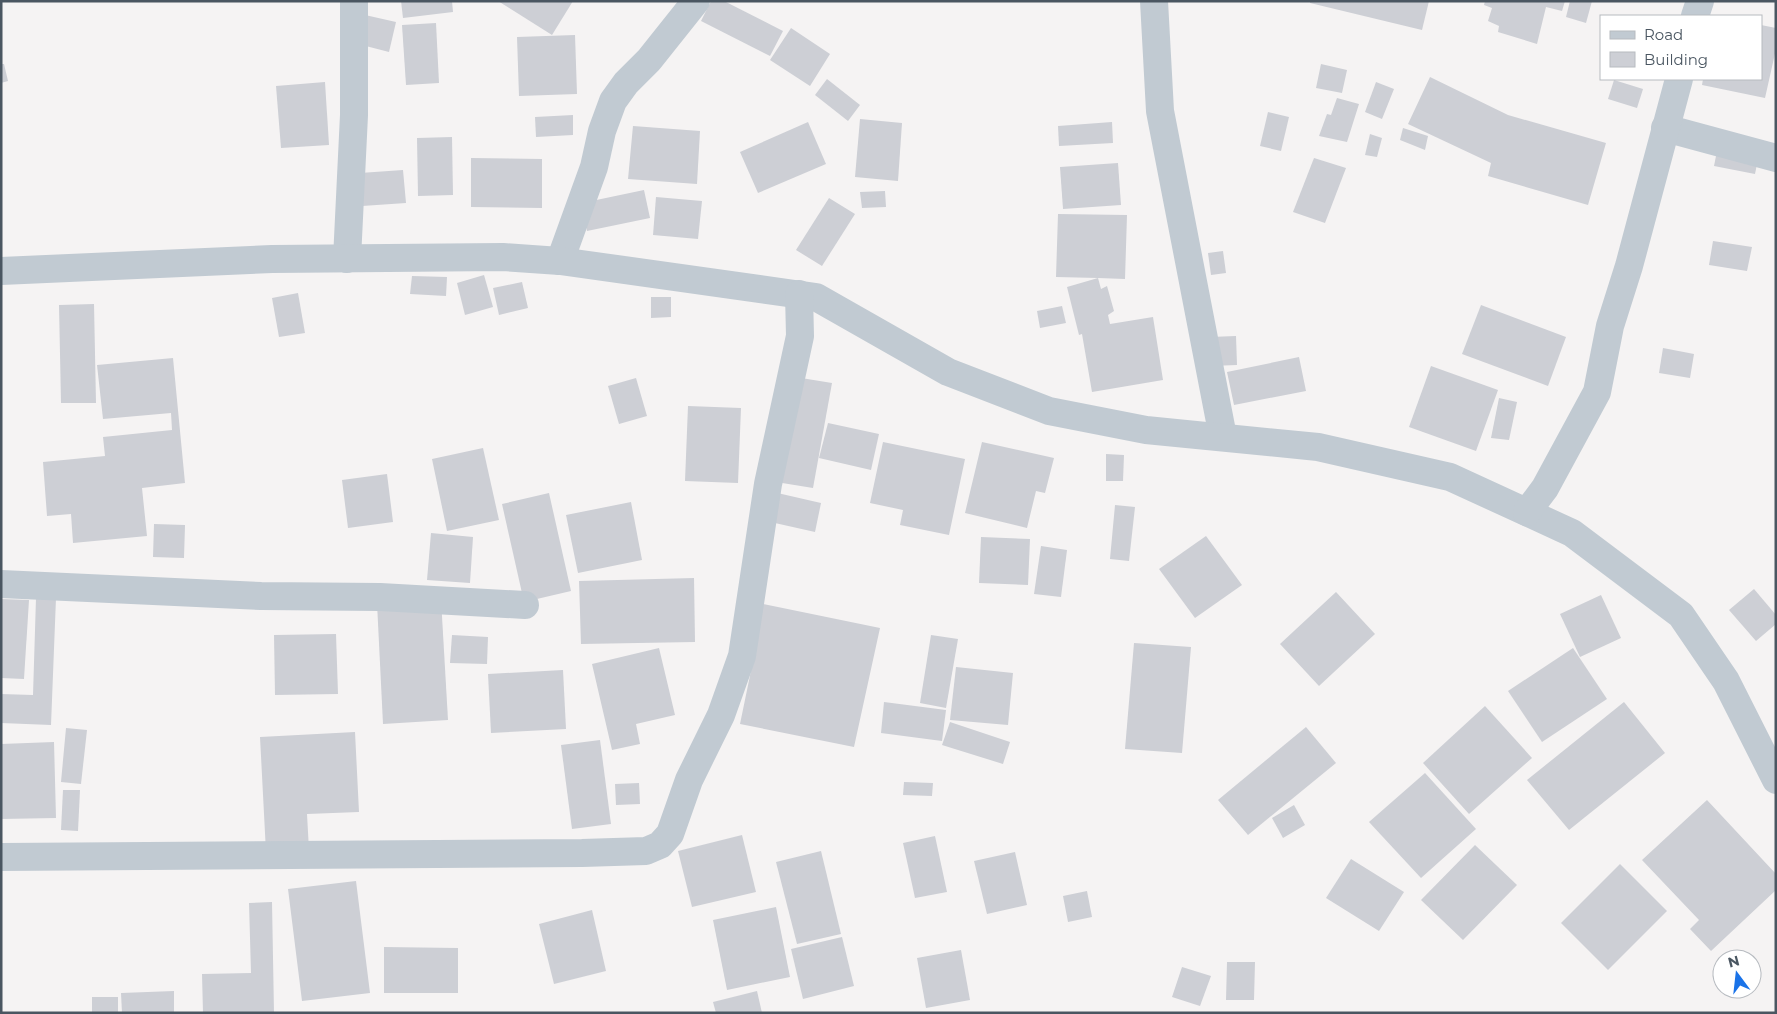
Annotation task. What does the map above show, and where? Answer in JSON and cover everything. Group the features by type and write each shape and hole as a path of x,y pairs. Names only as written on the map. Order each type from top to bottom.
{"street":[{"path":"347,258 354,115 354,1"},
{"path":"560,261 594,167 602,131 613,101 626,83 649,60 696,1"},
{"path":"1154,1 1160,111 1223,437"},
{"path":"1696,15 1700,1"},
{"path":"1527,512 1545,488 1597,392 1610,326 1678,80"},
{"path":"1665,128 1776,158"},
{"path":"1,271 272,259 503,257 560,261 816,296 948,372 1049,411 1146,430 1318,447 1450,477 1572,533 1681,614 1726,681 1776,780"},
{"path":"1,858 582,853 646,851 660,845 670,834 674,826 689,780 721,715 742,656 768,484 800,336 799,294"},
{"path":"1,584 261,596 380,597 525,605"}],"building":[{"path":"401,1 452,1 453,12 403,18"},
{"path":"498,1 573,1 552,35"},
{"path":"711,1 724,1 783,31 770,56 701,21"},
{"path":"1310,1 1429,1 1422,30 1310,3"},
{"path":"1485,1 1565,1 1562,11 1546,7 1537,44 1498,32 1499,26 1488,21 1492,8 1484,5"},
{"path":"1570,1 1592,1 1586,23 1566,17"},
{"path":"365,15 396,22 389,52 358,44"},
{"path":"436,23 439,83 406,85 402,25"},
{"path":"1762,25 1776,28 1776,49 1765,98 1702,85 1703,80 1762,80"},
{"path":"791,28 830,54 810,86 770,60"},
{"path":"575,35 577,94 519,96 517,37"},
{"path":"1,64 4,64 8,81 1,83"},
{"path":"1321,64 1347,70 1342,93 1316,88"},
{"path":"1430,77 1508,115 1606,143 1588,205 1488,176 1491,163 1408,124"},
{"path":"827,79 860,105 848,121 815,95"},
{"path":"1614,80 1643,89 1637,108 1608,99"},
{"path":"325,82 329,145 281,148 276,86"},
{"path":"1376,82 1394,89 1382,119 1365,112"},
{"path":"1337,98 1359,104 1347,142 1319,136 1327,114 1331,115"},
{"path":"1268,112 1289,117 1281,151 1260,146"},
{"path":"573,115 573,135 536,137 535,117"},
{"path":"860,119 902,123 898,181 855,177"},
{"path":"808,122 826,164 758,193 740,152"},
{"path":"1112,122 1113,143 1059,146 1058,126"},
{"path":"633,126 700,131 697,184 628,179"},
{"path":"1403,128 1428,136 1425,150 1400,140"},
{"path":"1370,134 1382,138 1377,157 1365,155"},
{"path":"452,137 453,195 418,196 417,138"},
{"path":"1718,146 1759,154 1755,174 1714,166"},
{"path":"471,158 542,159 542,208 471,207"},
{"path":"1314,158 1346,168 1325,223 1293,212"},
{"path":"1118,163 1121,205 1063,209 1060,167"},
{"path":"403,170 406,203 362,206 360,173"},
{"path":"644,190 650,218 587,231 582,203"},
{"path":"885,191 886,207 862,208 860,192"},
{"path":"656,197 702,201 698,239 653,235"},
{"path":"829,198 855,214 822,266 796,250"},
{"path":"1058,214 1127,215 1125,279 1056,277"},
{"path":"1713,241 1752,247 1747,271 1709,265"},
{"path":"1223,251 1226,273 1211,275 1208,253"},
{"path":"484,275 493,307 465,315 457,283"},
{"path":"412,276 447,277 446,296 410,294"},
{"path":"1098,278 1101,289 1107,286 1114,311 1108,315 1110,324 1153,317 1163,380 1092,392 1082,334 1079,335 1067,287"},
{"path":"522,282 528,308 499,315 493,288"},
{"path":"298,293 305,333 279,337 272,298"},
{"path":"651,297 671,297 671,317 651,318"},
{"path":"94,304 96,403 61,403 59,305"},
{"path":"1481,305 1566,337 1548,386 1462,354"},
{"path":"1062,306 1066,323 1040,328 1037,311"},
{"path":"1236,336 1237,365 1211,366 1210,337"},
{"path":"1663,348 1694,354 1690,378 1659,373"},
{"path":"1299,357 1306,391 1234,405 1227,372"},
{"path":"173,358 185,483 142,488 147,536 73,543 71,514 47,516 43,462 105,456 103,437 172,430 171,413 103,419 97,365"},
{"path":"1431,366 1498,390 1476,451 1409,427"},
{"path":"795,377 832,383 813,488 776,482"},
{"path":"636,378 647,416 619,424 608,386"},
{"path":"1499,398 1517,402 1509,440 1491,438"},
{"path":"688,406 741,408 738,483 685,481"},
{"path":"828,423 879,434 871,470 819,458"},
{"path":"883,442 965,459 949,535 900,525 903,510 870,503"},
{"path":"982,442 1054,458 1045,493 1036,491 1027,528 965,513"},
{"path":"483,448 499,520 447,531 432,459"},
{"path":"1106,454 1124,455 1123,481 1106,481"},
{"path":"387,474 393,522 348,528 342,480"},
{"path":"773,492 821,503 815,532 766,521"},
{"path":"549,493 571,591 524,602 502,504"},
{"path":"631,502 642,560 578,573 566,515"},
{"path":"1115,505 1135,507 1129,561 1110,559"},
{"path":"154,524 185,525 184,558 153,557"},
{"path":"431,533 473,537 470,583 427,580"},
{"path":"1206,536 1242,585 1195,618 1159,569"},
{"path":"981,537 1030,539 1028,585 979,583"},
{"path":"1041,546 1067,550 1061,597 1034,594"},
{"path":"694,578 695,642 581,644 579,581"},
{"path":"1754,589 1776,615 1776,624 1756,641 1729,610"},
{"path":"1336,592 1375,634 1319,686 1280,644"},
{"path":"1601,595 1621,638 1580,657 1560,614"},
{"path":"36,598 56,598 51,725 1,723 1,694 33,695"},
{"path":"1,599 29,600 24,679 1,678"},
{"path":"441,599 448,720 383,724 377,603"},
{"path":"753,602 880,628 854,747 740,724 760,627"},
{"path":"336,634 338,694 275,695 274,635"},
{"path":"452,635 488,637 487,664 450,663"},
{"path":"931,635 958,639 946,708 920,703"},
{"path":"1134,643 1191,647 1182,753 1125,749"},
{"path":"659,648 675,715 636,724 640,744 612,750 592,664"},
{"path":"1573,648 1607,699 1542,742 1508,691"},
{"path":"956,667 1013,673 1008,725 950,720"},
{"path":"563,670 566,729 491,733 488,674"},
{"path":"884,702 946,710 942,741 881,733"},
{"path":"1624,702 1665,753 1569,830 1527,780"},
{"path":"1485,706 1532,758 1469,814 1423,763"},
{"path":"950,722 1010,742 1003,764 942,745"},
{"path":"1306,727 1336,763 1248,835 1218,800"},
{"path":"66,728 87,730 81,784 61,782"},
{"path":"355,732 359,812 307,814 309,850 266,852 260,737"},
{"path":"600,740 611,824 572,829 561,745"},
{"path":"54,742 56,818 1,819 1,744"},
{"path":"1425,773 1476,829 1421,878 1369,822"},
{"path":"904,782 933,783 932,796 903,795"},
{"path":"639,783 640,804 616,805 615,784"},
{"path":"63,790 80,790 78,831 61,830"},
{"path":"1707,800 1776,874 1776,890 1711,951 1690,929 1699,920 1642,860"},
{"path":"1294,805 1305,825 1283,838 1272,818"},
{"path":"742,835 756,892 692,907 678,851"},
{"path":"935,836 947,892 915,898 903,843"},
{"path":"1475,845 1517,885 1463,940 1421,900"},
{"path":"821,851 841,934 797,944 776,862"},
{"path":"1015,852 1027,905 987,914 974,861"},
{"path":"1351,859 1404,892 1379,931 1326,898"},
{"path":"1620,864 1667,911 1608,970 1561,923"},
{"path":"356,881 370,993 302,1001 288,889"},
{"path":"1087,891 1092,917 1068,922 1063,896"},
{"path":"272,902 274,1013 203,1013 202,974 251,973 249,903"},
{"path":"776,907 790,977 727,990 713,920"},
{"path":"592,910 606,971 554,984 539,924"},
{"path":"842,937 854,986 803,999 791,949"},
{"path":"384,947 458,948 458,993 384,993"},
{"path":"961,950 970,1000 926,1008 917,958"},
{"path":"1227,962 1255,962 1254,1000 1226,1000"},
{"path":"1182,967 1211,976 1200,1006 1172,997"},
{"path":"174,991 174,1013 122,1013 121,993"},
{"path":"757,991 762,1013 716,1013 713,1002"},
{"path":"92,997 118,997 118,1013 92,1013"}]}
